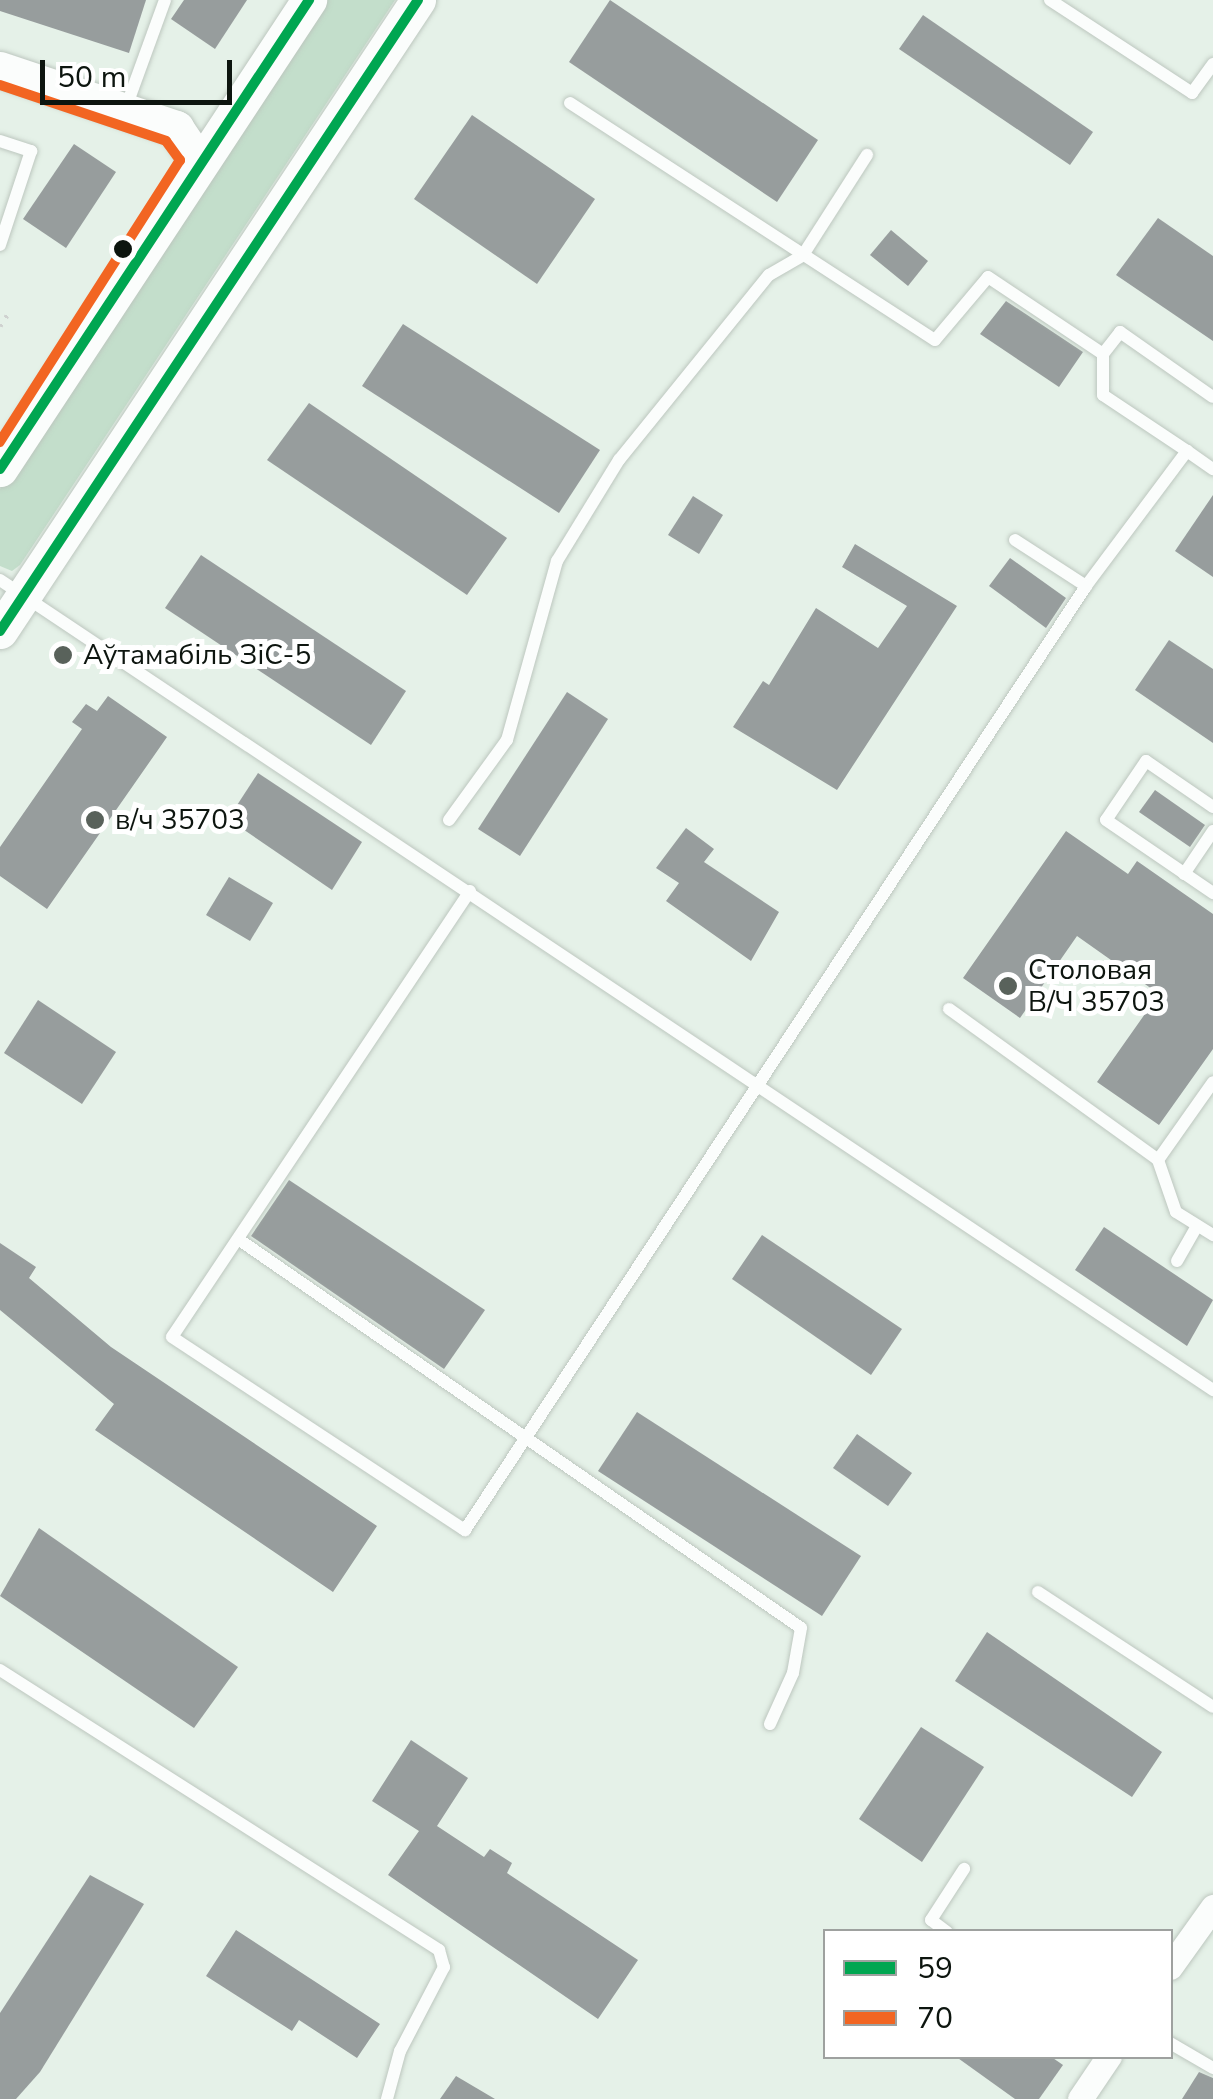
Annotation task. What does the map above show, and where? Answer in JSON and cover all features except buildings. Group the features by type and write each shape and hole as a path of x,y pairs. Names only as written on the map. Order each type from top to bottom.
{"main road":[{"path":"0,469 308,0"},
{"path":"0,632 12,587 418,0"},
{"path":"0,69 176,128 190,140 192,175"}],"street":[{"path":"1173,1963 1213,1907"},
{"path":"1080,2099 1107,2059"}],"lane":[{"path":"125,110 165,0"},
{"path":"1050,0 1192,93 1213,64"},
{"path":"570,103 935,340 988,277 1102,354"},
{"path":"0,141 31,151 0,245"},
{"path":"449,820 507,740 556,561 619,460 769,275 803,254 867,154"},
{"path":"1213,397 1120,332 1102,354 1103,395 1213,469"},
{"path":"470,891 172,1337 465,1530 762,1084 1086,586 1187,451"},
{"path":"1015,540 1086,586"},
{"path":"12,587 1211,1385"},
{"path":"1213,807 1146,761 1106,820 1213,894"},
{"path":"1184,874 1213,831"},
{"path":"950,1010 1158,1160 1176,1212 1213,1236"},
{"path":"1158,1160 1213,1082"},
{"path":"1177,1261 1198,1226"},
{"path":"238,1239 801,1628 793,1673 770,1724"},
{"path":"1038,1592 1213,1707"},
{"path":"0,1670 439,1950 444,1967 400,2051 387,2099"},
{"path":"943,1929 931,1920 964,1869"},
{"path":"1173,2045 1213,2068"}],"path":[{"path":"0,326 9,312"}],"green space":[{"path":"324,0 395,0 20,565 12,571 0,566 0,489"}],"transit line":[{"name":"59","path":"0,469 309,0"},
{"name":"59","path":"0,631 418,0"},
{"name":"70","path":"0,85 166,141 180,160 0,442"}],"place":[{"name":"Аўтамабіль ЗіС-5","path":"63,655"},
{"name":"в/ч 35703","path":"95,820"},
{"name":"Столовая В/Ч 35703","path":"1008,986"}]}
